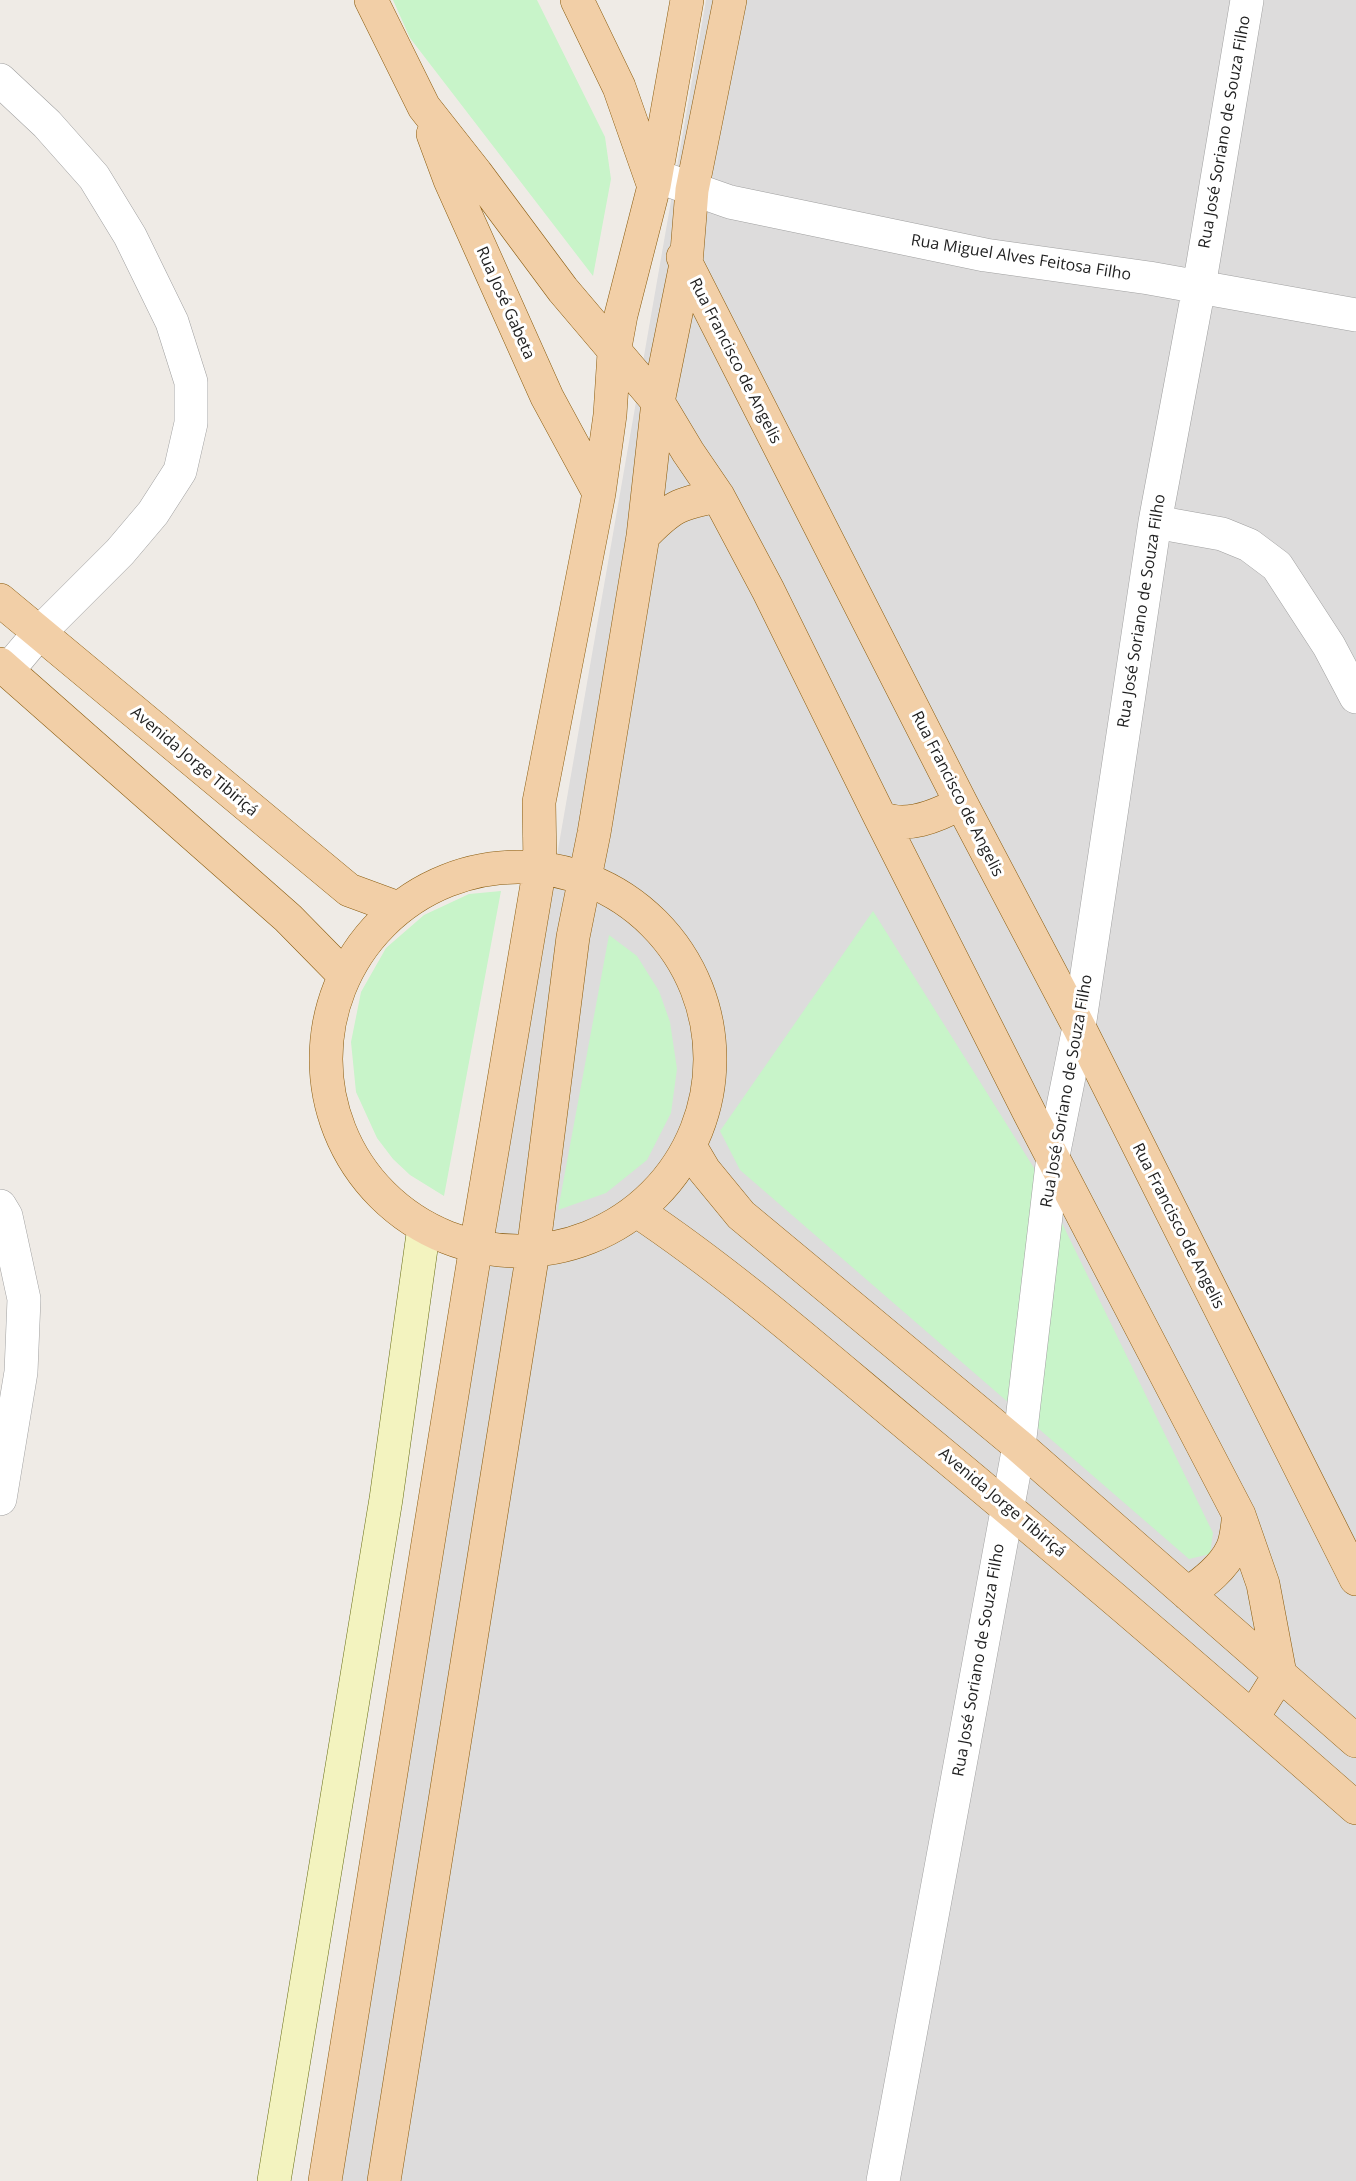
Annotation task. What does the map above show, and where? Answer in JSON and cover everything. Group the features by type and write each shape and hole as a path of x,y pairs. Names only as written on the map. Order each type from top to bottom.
{"main road":[{"name":"Rua José Gabeta","path":"371,0 423,107 450,180 542,387 599,493"},
{"name":"Rua Francisco de Angelis","path":"577,0 619,87 686,264 961,803 1079,1027 1356,1578"},
{"path":"325,2181 476,1246 540,867 537,826 539,802 599,493 610,416 614,352 621,315 655,181 687,0"},
{"path":"384,2181 533,1252 573,937 596,822 643,536 658,402 686,264 692,190 730,0"},
{"name":"Rua José Gabeta","path":"423,107 476,172 563,290 614,352"},
{"path":"614,352 658,402 718,496 1053,1156 1239,1515 1263,1584 1280,1674 1253,1717"},
{"path":"643,536 665,513 689,502 718,496"},
{"name":"Avenida Jorge Tibiriçá","path":"0,600 349,890 398,908"},
{"path":"4,667 288,918 343,974"},
{"path":"880,817 891,823 905,823 946,811 961,803"},
{"path":"488,867 540,867 585,878 629,901 667,936 694,980 709,1030 710,1082 691,1148 672,1176 637,1211 602,1233 562,1247 533,1252 476,1246 424,1227 378,1191 364,1172 345,1144 327,1088 326,1030 343,974 373,930 398,908 449,878 488,867"},
{"path":"691,1148 717,1187 741,1215 1019,1446 1356,1741"},
{"name":"Avenida Jorge Tibiriçá","path":"637,1211 733,1280 1007,1507 1175,1649 1356,1808"},
{"path":"274,2181 386,1500 424,1227"},
{"path":"1188,1594 1222,1565 1233,1549 1239,1515"}],"street":[{"name":"Rua José Soriano de Souza Filho","path":"883,2181 1019,1446 1053,1156 1079,1027 1155,522 1199,287 1247,0"},
{"path":"0,80 47,124 94,177 130,236 172,322 191,382 191,423 180,471 153,513 120,552 4,667"},
{"name":"Rua Miguel Alves Feitosa Filho","path":"655,181 730,202 985,255 1199,287 1356,315"},
{"path":"1155,522 1222,534 1249,545 1277,566 1329,646 1356,697"},
{"path":"0,1206 6,1216 24,1299 21,1372 0,1498"}],"shaded area":[{"path":"706,0 1356,0 1356,2181 326,2181"}],"green space":[{"path":"393,0 537,0 605,137 611,179 593,276 410,38"},
{"path":"501,891 444,1196 410,1175 393,1159 377,1138 356,1092 351,1042 361,992 386,948 424,915 469,894"},
{"path":"873,911 1039,1176 1213,1533 1210,1554 1189,1559 740,1170 720,1131"},
{"path":"609,935 637,956 659,991 670,1022 677,1069 671,1113 647,1160 606,1193 558,1210"}]}
